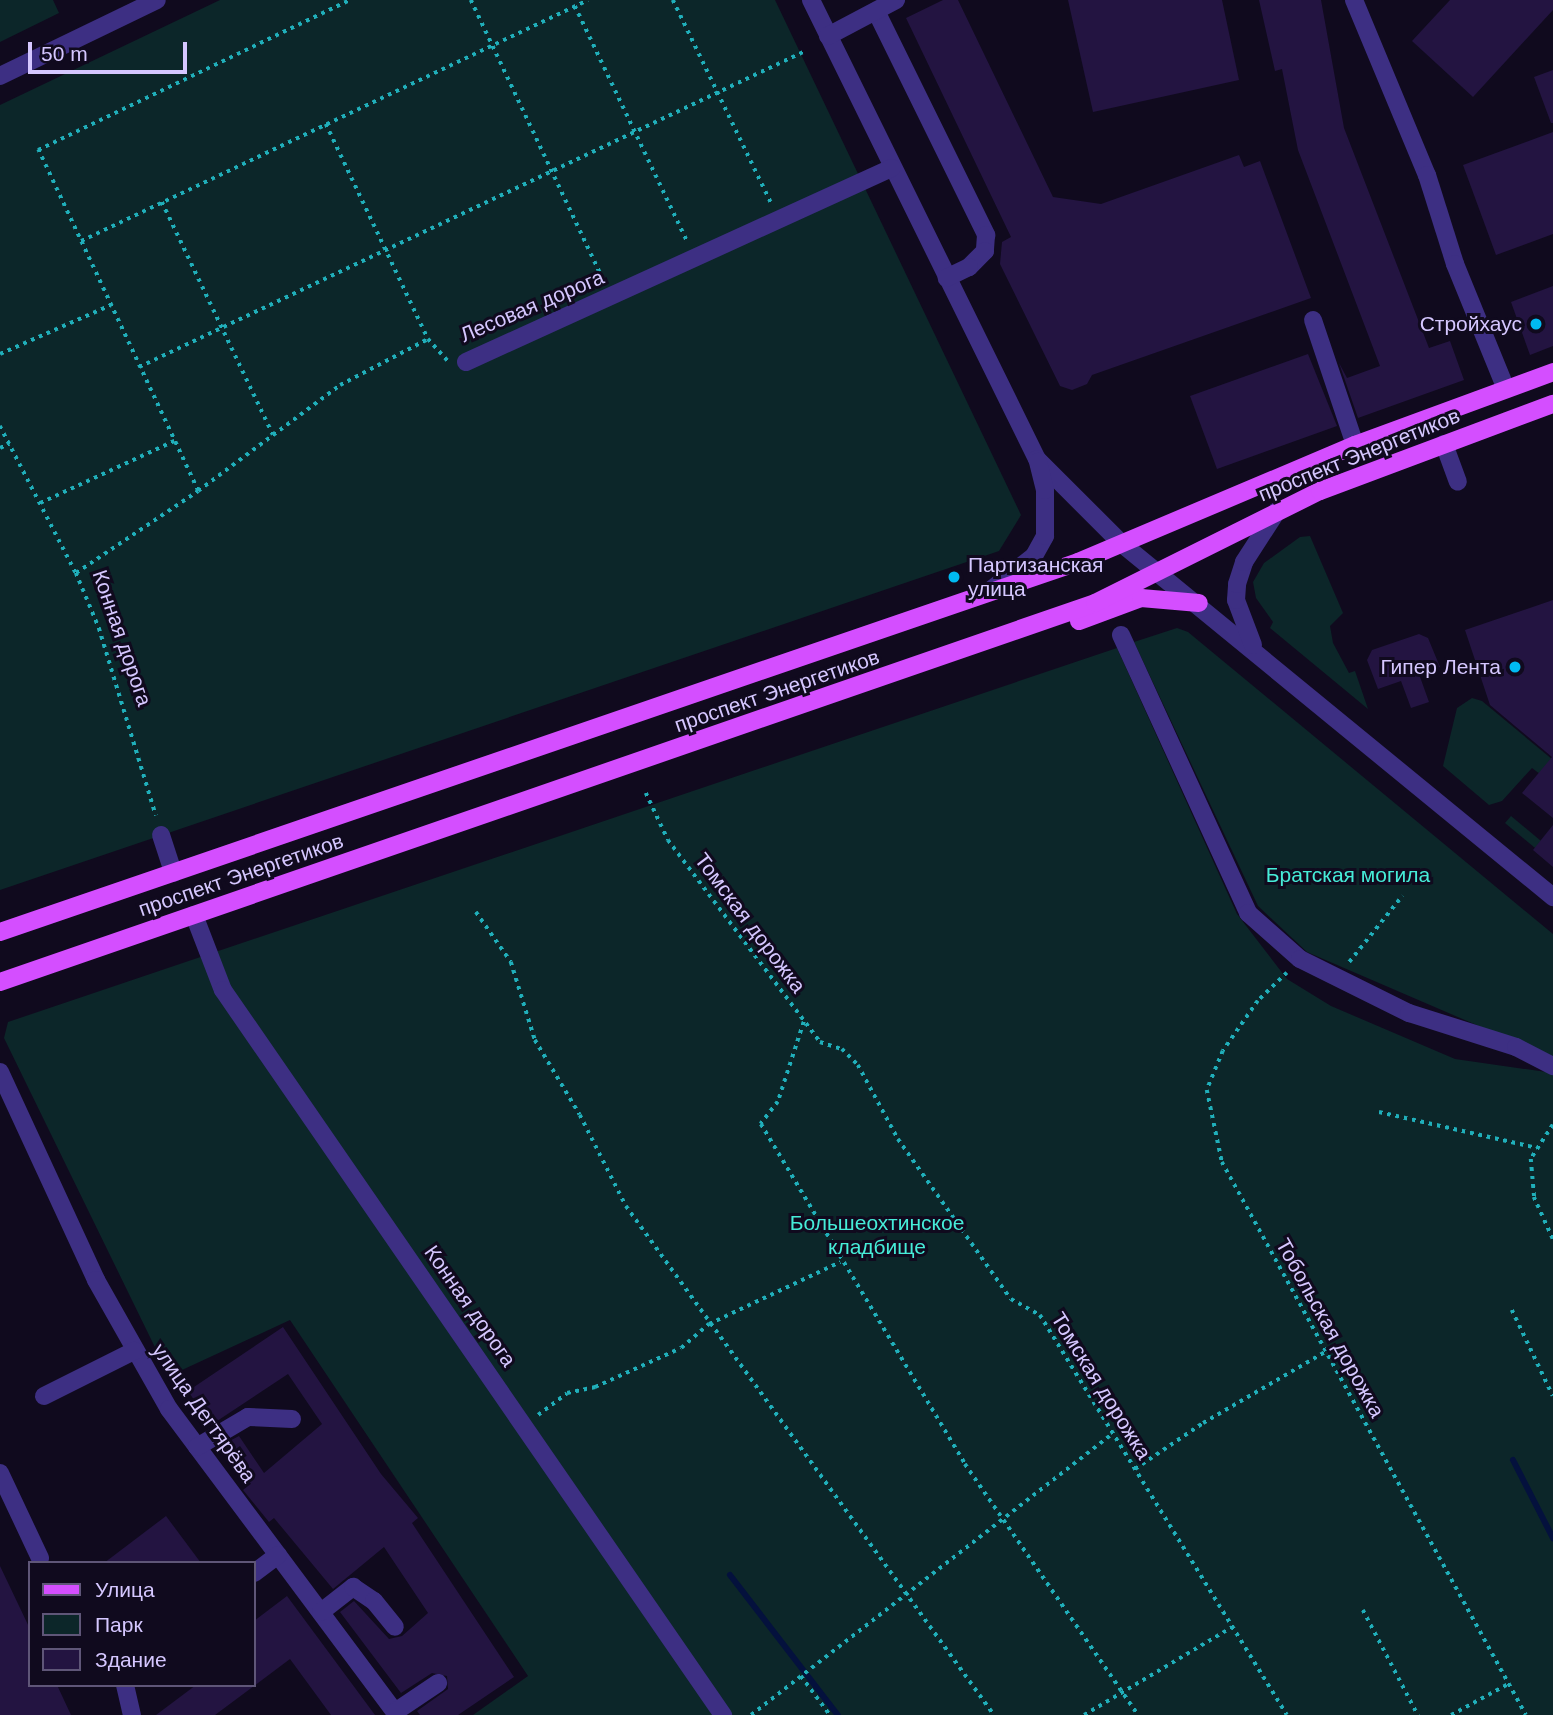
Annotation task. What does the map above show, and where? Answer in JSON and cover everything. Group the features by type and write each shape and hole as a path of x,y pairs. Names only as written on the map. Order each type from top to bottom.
{"main road":[{"name":"проспект Энергетиков","path":"0,932 1121,543 1355,445 1553,372"},
{"name":"проспект Энергетиков","path":"0,982 1095,603 1276,511 1553,404"},
{"path":"1022,629 1049,631 1141,598 1199,603"}],"street":[{"path":"0,76 157,0"},
{"path":"811,0 1037,459 1045,490 1045,536 1034,556 990,590"},
{"path":"828,36 896,0"},
{"path":"1354,0 1427,175 1455,264 1506,389"},
{"path":"876,11 986,234 985,251 969,267 946,278"},
{"name":"Лесовая дорога","path":"466,362 892,168"},
{"path":"1313,320 1355,445"},
{"path":"1444,444 1458,482"},
{"path":"1037,459 1121,543 1254,648 1553,897"},
{"path":"1254,648 1236,600 1237,584 1244,562 1276,511"},
{"path":"1121,635 1248,913 1300,959 1409,1013 1516,1047 1553,1066"},
{"path":"161,835 173,873"},
{"name":"Конная дорога","path":"194,915 223,990 723,1715"},
{"name":"улица Дегтярёва","path":"0,1072 134,1351 197,1447 396,1714"},
{"path":"44,1396 134,1351"},
{"path":"197,1447 248,1417 292,1419"},
{"path":"0,1473 40,1558"},
{"path":"256,1572 278,1555"},
{"path":"321,1612 353,1587 374,1601 395,1627"},
{"path":"396,1714 438,1683"},
{"path":"125,1687 132,1715"}],"path":[{"path":"198,491 38,150 349,0"},
{"path":"471,0 612,296"},
{"path":"80,241 588,0"},
{"path":"673,0 779,221"},
{"path":"575,6 695,259"},
{"path":"139,368 803,52"},
{"path":"76,573 198,491 340,385 428,340 326,124"},
{"path":"162,202 273,435"},
{"path":"0,354 111,305"},
{"name":"Лесовая дорога","path":"428,340 445,360 466,362"},
{"name":"Конная дорога","path":"0,426 76,573 99,628 161,835"},
{"path":"40,503 174,441"},
{"path":"0,448 9,443"},
{"name":"Томская дорожка","path":"646,793 668,840 820,1042 842,1049 858,1065 898,1139 1012,1299 1040,1315 1287,1715"},
{"path":"1337,977 1402,896"},
{"path":"476,912 511,962 535,1040 580,1115 626,1206 994,1715"},
{"name":"Тобольская дорожка","path":"1300,959 1258,1001 1223,1051 1207,1090 1222,1162 1526,1715"},
{"path":"804,1021 793,1047 778,1102 761,1124 840,1262 1002,1518 1138,1715"},
{"path":"1379,1112 1536,1148"},
{"path":"1553,1125 1531,1159 1534,1197 1553,1239"},
{"path":"526,1426 567,1394 595,1387 681,1348 709,1324 840,1262"},
{"path":"1512,1310 1553,1396"},
{"path":"1135,1469 1203,1423 1325,1352"},
{"path":"751,1715 1113,1433"},
{"path":"1363,1610 1418,1715"},
{"path":"1084,1715 1233,1627"},
{"path":"801,1676 830,1715"},
{"path":"1451,1715 1508,1683"}],"green space":[{"path":"0,0 53,0 59,13 0,42"},
{"path":"220,0 775,0 1021,515 999,551 0,890 0,105"},
{"path":"1310,536 1343,613 1330,626 1333,643 1349,673 1355,671 1368,709 1270,628 1273,622 1256,598 1253,582 1264,563 1300,537"},
{"name":"Братская могила","path":"1177,628 1188,632 1553,934 1553,1058 1307,952 1258,906 1134,642"},
{"name":"Большеохтинское кладбище","path":"1117,648 1237,914 1287,979 1331,1006 1455,1059 1553,1073 1553,1715 473,1715 528,1676 290,1320 169,1376 4,1038 8,1022"},
{"path":"1472,698 1482,701 1553,760 1553,784 1532,768 1502,801 1489,805 1443,766 1457,708"},
{"path":"1511,816 1553,851 1553,863 1505,823"}],"building":[{"path":"943,0 958,0 1053,197 1101,204 1239,155 1244,167 1260,161 1311,298 1092,375 1087,384 1072,390 1060,386 1000,264 1002,242 1011,237 906,18"},
{"path":"1068,0 1222,0 1239,80 1093,112"},
{"path":"1259,0 1321,0 1344,128 1429,348 1450,341 1464,380 1358,418 1339,363 1347,378 1380,366 1298,150 1282,69 1275,71"},
{"path":"1450,0 1553,0 1553,10 1473,97 1412,41"},
{"path":"1553,70 1553,123 1551,123 1534,77"},
{"path":"1553,132 1553,234 1496,255 1463,165"},
{"name":"Стройхаус","path":"1553,286 1553,346 1530,355 1511,302"},
{"path":"1308,354 1337,426 1217,469 1190,396"},
{"name":"Гипер Лента","path":"1553,600 1553,818 1522,793 1552,757 1490,705 1465,630"},
{"path":"1419,634 1428,638 1440,667 1419,674 1429,702 1411,708 1401,681 1378,689 1367,660 1372,650"},
{"path":"1553,825 1553,867 1533,850"},
{"path":"283,1327 381,1474 418,1518 412,1523 514,1677 458,1715 420,1715 417,1711 448,1689 447,1676 432,1673 401,1693 340,1612 354,1601 389,1639 402,1636 428,1613 384,1547 333,1589 274,1518 269,1522 243,1490 249,1485 222,1445 239,1436 264,1473 322,1424 288,1374 211,1425 188,1391"},
{"path":"166,1516 200,1561 107,1561"},
{"path":"0,1566 28,1625 28,1687 58,1687 71,1715 0,1715"},
{"path":"287,1596 375,1715 331,1715 290,1659 256,1684 256,1619"},
{"path":"193,1687 252,1687 215,1715 156,1715"}],"waterway":[{"path":"1513,1460 1553,1538"},
{"path":"730,1575 838,1715"}],"place":[{"name":"Стройхаус","path":"1536,324"},
{"name":"Партизанская улица","path":"954,577"},
{"name":"Гипер Лента","path":"1515,667"}]}
